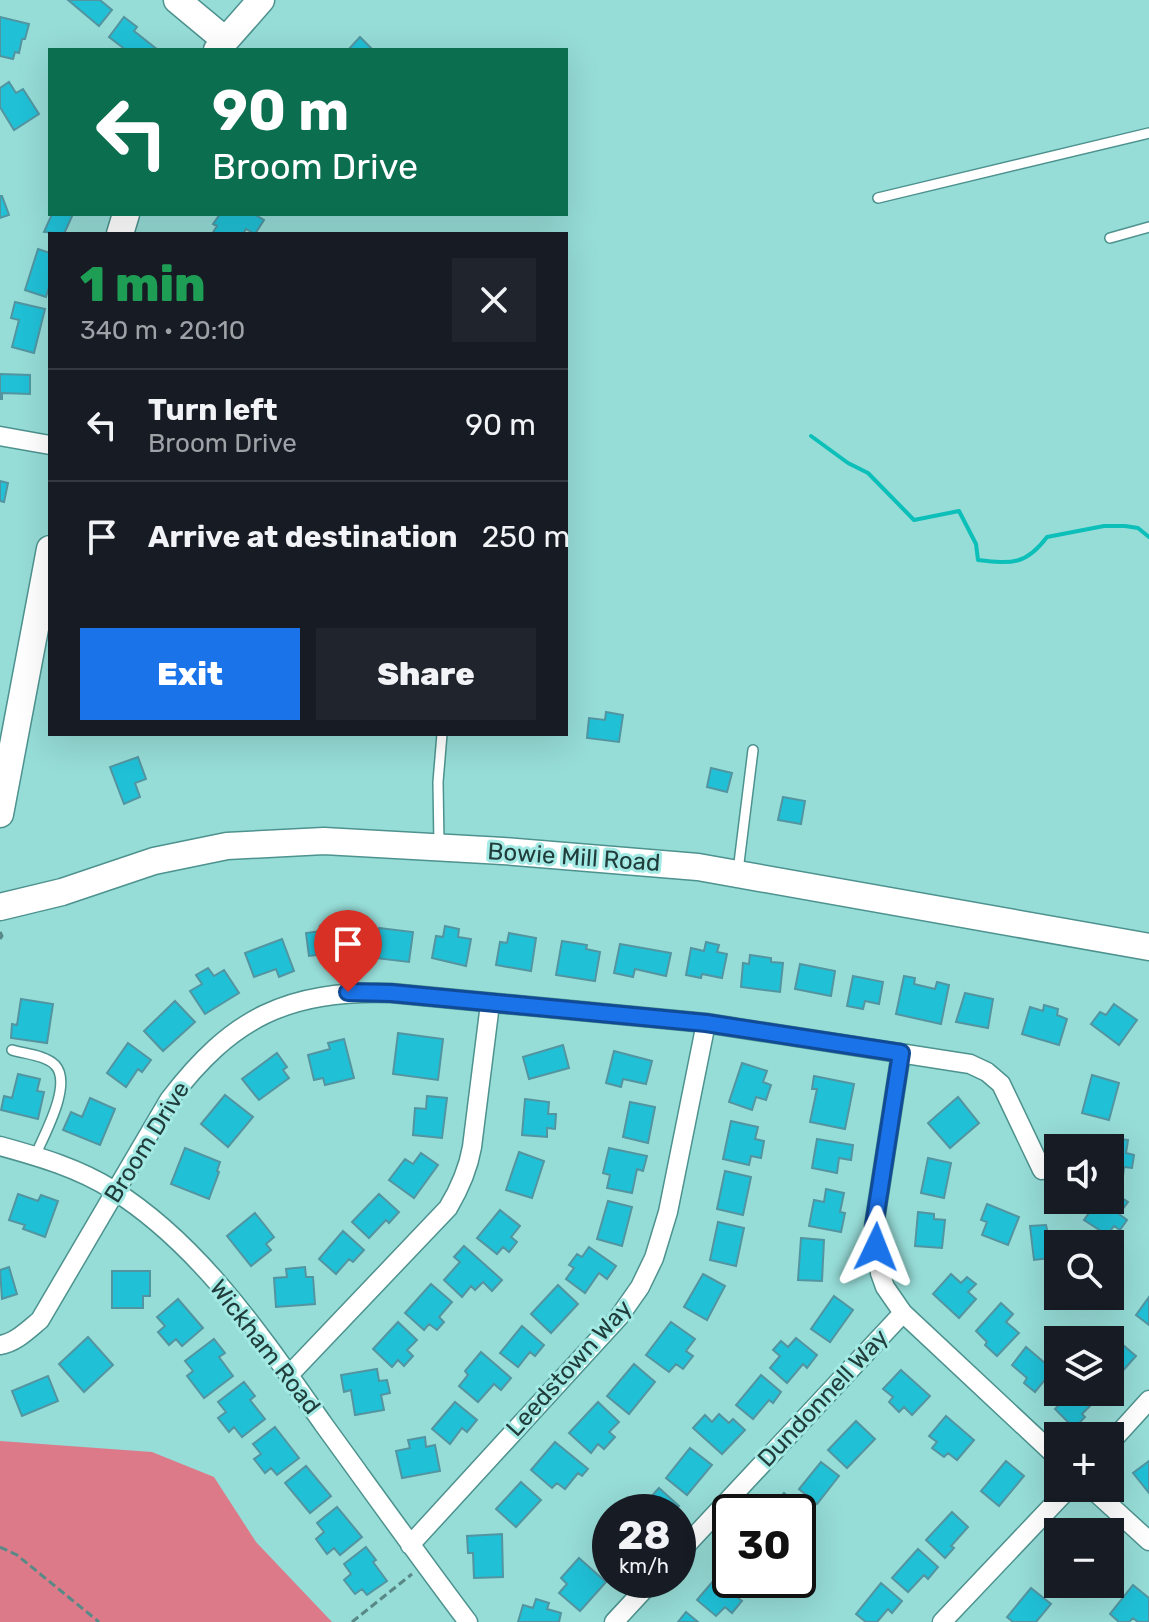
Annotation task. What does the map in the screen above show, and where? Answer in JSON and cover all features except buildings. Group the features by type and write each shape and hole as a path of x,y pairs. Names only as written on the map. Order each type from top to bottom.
{"street":[{"path":"177,0 221,45 261,0"},
{"path":"0,436 48,445"},
{"path":"0,814 10,705 44,610 48,569"},
{"name":"Bowie Mill Road","path":"0,907 62,892 154,861 227,846 324,841 698,867 1149,947"},
{"name":"Broom Drive","path":"0,1345 4,1346 40,1320 169,1100 190,1072 239,1029 271,1011 312,997 348,992 391,993 706,1023 970,1064 995,1077 1009,1097 1042,1170"},
{"path":"289,1375 448,1208 460,1188 468,1170 472,1147 490,1004"},
{"name":"Leedstown Way","path":"410,1545 619,1317 640,1287 654,1258 668,1212 706,1023"},
{"path":"901,1053 874,1226 880,1273 885,1287 903,1313 1044,1445"},
{"name":"Wickham Road","path":"0,1146 80,1172 115,1191 187,1250 289,1375 468,1622"},
{"name":"Dundonnell Way","path":"696,1535 903,1313"},
{"path":"1124,1428 1149,1400"},
{"path":"942,1622 1056,1502"},
{"path":"1106,1502 1149,1541"},
{"path":"614,1622 636,1598"}],"lane":[{"path":"878,198 1149,133"},
{"path":"1110,238 1149,227"},
{"path":"439,848 437,808 442,736"},
{"path":"737,874 753,750"},
{"path":"12,1050 47,1059 57,1066 61,1080 53,1117 35,1156"}],"path":[{"path":"0,932 0,939"},
{"path":"0,1547 24,1560 99,1622"},
{"path":"352,1622 425,1564"}],"shaded area":[{"path":"0,1441 152,1452 214,1477 256,1542 332,1622 0,1622"}],"waterway":[{"path":"811,436 848,463 868,473 914,520 959,511 976,544 978,560 1009,562 1025,558 1047,537 1104,526 1138,528 1149,537"}],"route":[{"path":"348,992 391,993 706,1023 901,1053 874,1226 876,1247"}]}
